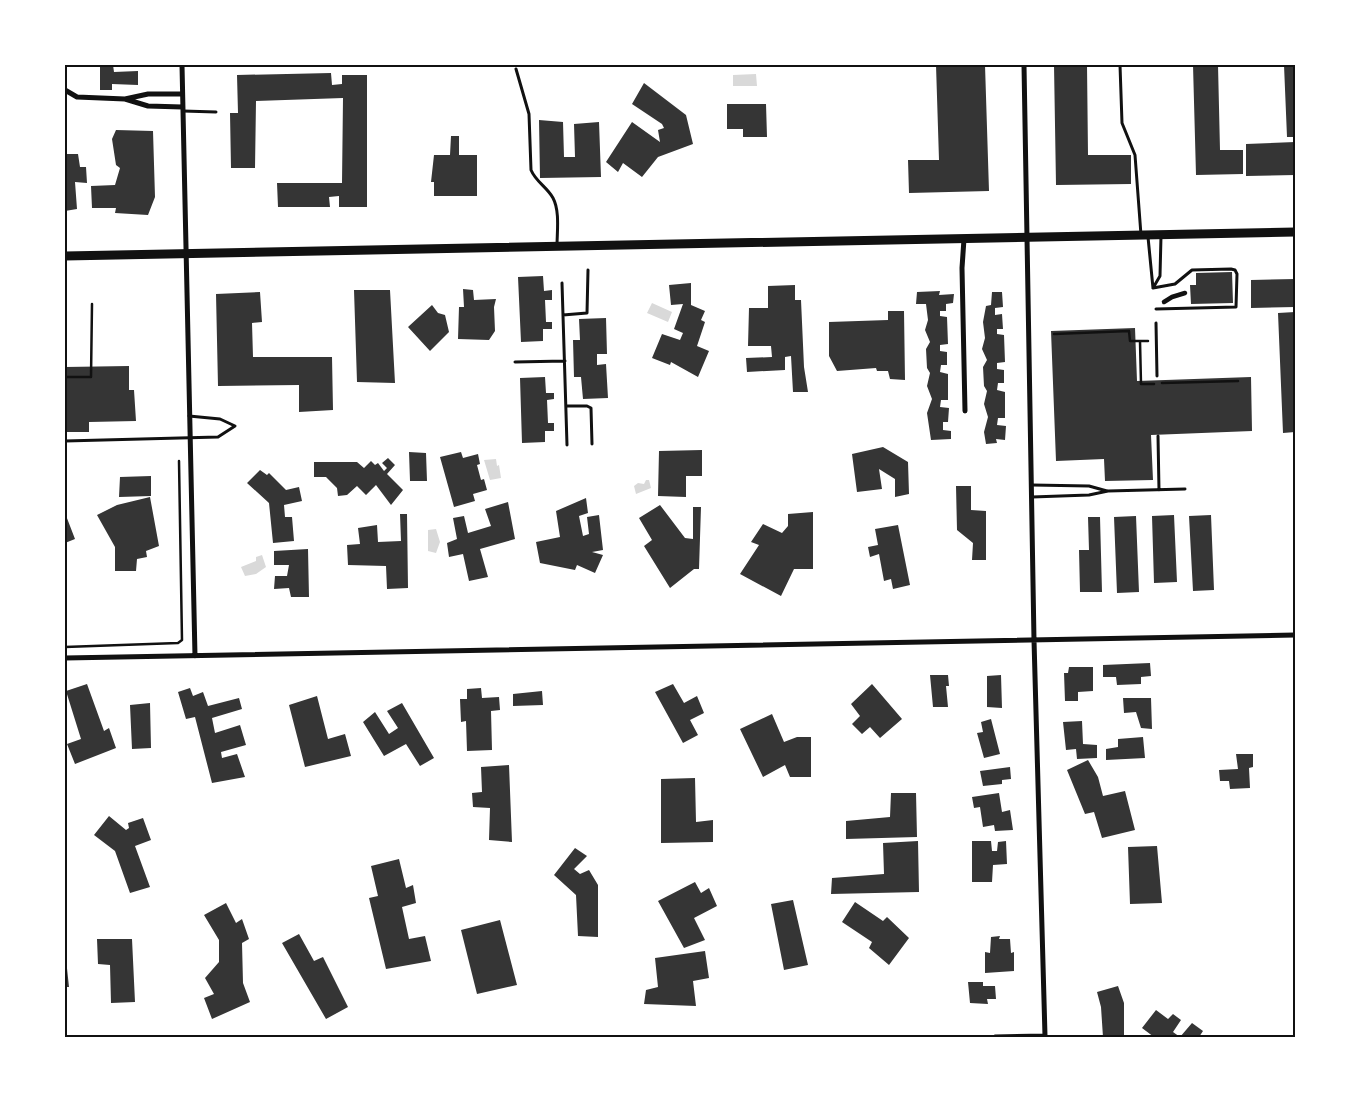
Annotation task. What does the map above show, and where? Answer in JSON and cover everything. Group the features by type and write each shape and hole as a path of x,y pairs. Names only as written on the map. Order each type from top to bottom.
{"main road":[{"path":"65,256 1295,232"}],"street":[{"path":"182,65 195,656"},
{"path":"995,1037 1045,1036 1034,640 1024,65"},
{"path":"65,90 76,97 125,100 148,106 182,109"},
{"path":"125,100 148,94 182,94"},
{"path":"964,239 962,268 965,411"},
{"path":"1164,302 1185,293"},
{"path":"65,658 1295,636"}],"lane":[{"path":"1120,65 1122,123 1135,155 1144,235 1153,288"},
{"path":"516,69 529,114 531,170 534,177 549,193 555,204 557,247"},
{"path":"182,109 216,112"},
{"path":"1153,288 1160,276 1161,235"},
{"path":"563,315 587,313 588,270"},
{"path":"1153,288 1175,284 1192,270 1235,270 1238,304 1232,308 1156,309"},
{"path":"1160,276 1168,285"},
{"path":"562,283 567,445"},
{"path":"1156,323 1157,376"},
{"path":"515,362 565,361"},
{"path":"566,406 587,406 591,408 592,444"},
{"path":"65,440 218,437 235,426 220,419 189,416"},
{"path":"1158,436 1159,490"},
{"path":"1031,485 1088,486 1108,492"},
{"path":"1031,497 1185,489"}],"path":[{"path":"65,377 92,377 92,304"},
{"path":"1054,334 1129,331 1130,341 1149,341"},
{"path":"1140,341 1141,384 1238,381"},
{"path":"65,647 178,643 182,640 179,461"}],"shaded area":[{"path":"756,74 757,86 733,86 733,75"},
{"path":"652,303 672,312 668,322 647,313"},
{"path":"496,459 501,478 490,480 484,460"},
{"path":"646,480 649,480 651,488 636,494 634,486 638,483 644,484"},
{"path":"436,529 440,542 436,553 428,551 428,530"},
{"path":"262,555 266,567 256,574 245,576 241,567 256,561 256,557"}],"building":[{"path":"100,65 113,65 114,72 138,71 138,85 112,84 112,90 100,90"},
{"path":"936,65 985,65 989,191 909,193 908,160 939,160"},
{"path":"1054,65 1087,65 1088,155 1131,155 1131,184 1056,185"},
{"path":"1193,65 1218,65 1220,150 1243,150 1243,174 1196,175"},
{"path":"1284,65 1295,65 1295,137 1287,137"},
{"path":"331,73 332,85 342,84 342,75 367,75 367,207 339,207 339,196 329,197 330,207 278,207 277,183 342,183 343,98 256,101 255,168 231,168 230,113 238,113 237,75"},
{"path":"644,83 686,115 693,144 658,157 642,177 623,163 618,172 606,162 632,122 660,142 658,130 664,128 662,124 632,104"},
{"path":"727,104 766,104 767,137 743,137 743,129 727,129"},
{"path":"539,120 563,122 564,157 575,157 574,124 599,122 601,177 540,178"},
{"path":"116,130 153,131 155,197 148,215 115,213 116,208 92,208 91,186 115,185 120,168 116,165 112,139"},
{"path":"451,136 459,136 459,155 477,155 477,196 434,196 434,182 431,182 434,155 450,155"},
{"path":"1295,142 1295,175 1246,176 1246,144"},
{"path":"65,154 78,154 80,167 86,167 87,183 75,182 77,209 65,211"},
{"path":"1232,272 1233,303 1191,304 1190,285 1196,285 1196,273"},
{"path":"543,276 544,291 552,290 552,300 545,300 546,322 552,322 552,329 543,329 543,341 521,342 518,277"},
{"path":"1295,279 1295,307 1251,308 1251,280"},
{"path":"691,283 691,305 705,311 701,320 705,322 697,346 709,351 698,377 671,362 670,365 652,358 662,334 680,340 683,333 674,329 683,304 671,305 669,285"},
{"path":"795,285 795,300 801,300 804,367 808,392 793,392 791,356 785,357 785,370 747,372 746,358 772,357 771,346 748,346 749,308 768,308 768,286"},
{"path":"463,289 473,290 474,300 496,299 494,307 495,331 489,340 458,339 459,307 464,307"},
{"path":"354,290 390,290 395,383 357,382"},
{"path":"940,291 939,295 954,294 953,303 946,304 946,311 940,311 940,316 947,317 948,344 940,345 940,351 947,352 947,365 941,365 940,372 948,374 948,400 941,400 940,407 949,408 948,422 943,422 943,430 951,431 951,439 931,440 927,413 932,399 927,386 930,373 927,368 926,349 930,342 925,330 928,320 926,304 916,304 917,292"},
{"path":"260,292 262,322 252,323 253,357 332,357 333,410 299,412 299,385 218,386 216,294"},
{"path":"992,292 1002,292 1003,307 995,308 995,315 1002,314 1003,329 997,329 997,334 1004,335 1005,362 997,363 997,369 1004,370 1004,383 998,383 997,390 1005,392 1005,418 998,418 997,425 1006,426 1005,440 996,439 997,443 986,444 984,432 988,417 984,404 987,391 984,386 983,367 987,360 982,349 985,338 983,322 986,306 991,305"},
{"path":"432,305 438,313 445,315 449,332 430,351 408,327"},
{"path":"888,311 904,311 905,380 890,379 888,371 877,371 876,368 837,371 829,356 829,322 888,320"},
{"path":"1295,312 1295,432 1283,433 1278,313"},
{"path":"606,318 607,354 597,354 597,365 606,364 608,398 583,399 581,377 574,377 573,340 580,340 579,319"},
{"path":"1135,328 1137,381 1251,377 1252,431 1151,435 1153,480 1105,481 1104,459 1056,461 1051,331"},
{"path":"129,366 129,390 134,390 136,421 89,422 89,432 65,432 65,367"},
{"path":"545,377 546,393 554,393 554,399 547,400 548,423 554,423 554,431 545,431 545,442 522,443 520,378"},
{"path":"883,447 908,462 909,494 895,497 895,479 879,469 882,489 857,492 852,454"},
{"path":"702,450 702,476 686,476 686,497 658,496 659,451"},
{"path":"409,452 426,453 427,481 410,481"},
{"path":"461,452 463,458 478,454 480,464 477,465 481,480 484,479 487,490 473,494 475,501 454,507 440,457"},
{"path":"388,458 395,465 387,474 403,490 391,505 376,485 366,495 357,486 347,495 338,496 337,488 326,477 314,477 314,462 357,462 364,468 371,461 375,465 378,463 384,471 387,468 382,463"},
{"path":"260,470 267,475 269,473 286,490 299,487 302,501 284,505 285,517 292,517 294,541 273,543 269,503 247,483"},
{"path":"151,476 151,496 119,497 120,477"},
{"path":"956,486 971,486 971,510 986,511 986,560 972,560 973,543 957,530"},
{"path":"150,497 159,546 146,551 147,557 137,559 136,571 115,571 115,547 97,515 117,505"},
{"path":"586,498 588,513 579,516 583,536 589,534 587,517 599,515 603,550 592,552 603,555 595,573 577,565 575,570 540,563 536,542 560,537 556,511"},
{"path":"508,502 515,539 480,549 488,577 469,581 463,554 449,557 447,543 457,539 453,518 464,516 468,533 491,526 485,509"},
{"path":"660,505 685,538 693,539 693,507 701,507 699,569 694,569 670,588 644,546 652,540 639,518"},
{"path":"813,512 813,569 794,569 781,596 740,574 759,545 751,542 763,524 782,533 788,526 788,514"},
{"path":"65,513 75,539 65,543"},
{"path":"400,514 407,514 408,588 387,589 386,566 348,565 347,545 360,544 358,528 377,525 378,542 401,541"},
{"path":"1174,515 1177,582 1154,583 1152,516"},
{"path":"1211,515 1214,590 1193,591 1189,516"},
{"path":"1136,516 1139,592 1117,593 1114,517"},
{"path":"1088,517 1100,517 1102,592 1080,592 1079,550 1089,550"},
{"path":"898,525 910,585 893,589 891,579 884,581 879,554 870,557 868,547 878,545 875,529"},
{"path":"308,549 309,597 291,597 289,588 274,589 275,576 287,576 289,565 274,565 274,551"},
{"path":"1150,663 1151,676 1141,677 1141,684 1117,685 1116,677 1103,677 1103,665"},
{"path":"1069,667 1093,667 1093,691 1078,692 1078,701 1065,701 1064,673 1068,673"},
{"path":"930,675 948,675 949,686 946,686 948,707 933,707"},
{"path":"1001,675 1002,708 987,707 987,676"},
{"path":"87,684 104,731 109,728 116,748 75,764 67,744 81,739 66,691"},
{"path":"673,684 684,703 697,696 704,713 690,720 698,735 683,743 655,692"},
{"path":"872,684 902,719 880,738 870,727 862,734 852,724 860,716 851,704"},
{"path":"190,688 193,696 203,692 208,706 239,698 242,709 212,718 215,733 240,725 246,745 221,752 222,758 237,754 245,777 212,783 195,717 186,719 178,692"},
{"path":"481,688 482,698 499,697 500,710 491,711 492,750 467,751 466,721 461,722 460,699 467,699 467,689"},
{"path":"542,691 543,705 513,706 513,694"},
{"path":"317,696 328,739 345,734 351,756 305,767 289,705"},
{"path":"1123,698 1151,698 1152,729 1141,728 1136,712 1124,713"},
{"path":"150,703 151,748 132,749 130,705"},
{"path":"402,703 434,758 420,766 406,744 384,756 363,722 375,712 389,734 398,728 387,711"},
{"path":"772,714 784,742 797,737 811,737 811,777 790,777 785,765 763,777 740,729"},
{"path":"991,719 1000,754 984,758 977,733 983,732 981,722"},
{"path":"1082,721 1083,744 1097,745 1097,758 1077,759 1076,749 1066,750 1063,722"},
{"path":"1143,737 1145,758 1106,760 1106,749 1118,747 1118,739"},
{"path":"1236,754 1253,754 1253,767 1249,768 1250,788 1230,789 1229,781 1220,781 1219,770 1238,769"},
{"path":"1088,760 1098,777 1103,796 1125,791 1135,830 1102,838 1094,812 1085,814 1067,770"},
{"path":"509,765 512,842 489,840 490,808 473,807 472,793 482,792 481,767"},
{"path":"1010,767 1011,779 1002,780 1002,784 983,786 980,771"},
{"path":"695,778 696,822 713,820 713,842 661,843 661,779"},
{"path":"891,793 916,793 917,837 846,839 846,821 890,817"},
{"path":"999,793 1002,812 1010,810 1013,830 995,831 994,825 983,827 980,807 974,808 972,797"},
{"path":"109,816 126,830 129,828 128,823 143,818 151,840 135,846 150,887 130,893 115,851 94,835"},
{"path":"918,841 919,892 831,894 832,878 884,874 883,843"},
{"path":"972,841 991,841 992,851 997,851 998,842 1006,841 1007,864 993,865 992,882 972,882"},
{"path":"1157,846 1162,903 1130,904 1128,847"},
{"path":"575,848 587,856 574,869 580,874 589,870 598,885 598,937 578,936 576,895 554,875"},
{"path":"399,859 406,888 413,885 416,903 402,907 409,939 425,936 431,961 386,969 369,898 378,896 371,866"},
{"path":"695,882 701,893 709,888 717,906 694,918 705,940 684,948 658,901"},
{"path":"793,900 808,965 784,970 771,904"},
{"path":"855,902 883,921 887,917 909,938 889,965 869,948 872,942 842,922"},
{"path":"226,903 236,923 242,919 249,939 242,943 243,983 250,1002 212,1019 204,998 214,994 205,978 219,962 219,940 204,915"},
{"path":"500,920 517,985 477,994 461,930"},
{"path":"299,934 314,961 323,957 348,1007 326,1019 282,943"},
{"path":"1000,936 999,939 1010,939 1011,953 1014,952 1014,971 985,973 985,952 990,953 991,937"},
{"path":"97,939 132,939 135,1002 111,1003 110,965 98,964"},
{"path":"705,951 709,978 693,981 696,1006 644,1004 646,990 658,987 655,958"},
{"path":"66,959 69,987 65,987"},
{"path":"968,982 983,982 983,986 995,986 996,999 987,999 988,1004 970,1003"},
{"path":"1118,986 1124,1003 1124,1037 1103,1037 1101,1007 1097,992"},
{"path":"1156,1010 1168,1019 1173,1014 1181,1020 1173,1032 1180,1037 1154,1037 1142,1028"},
{"path":"1192,1023 1203,1031 1199,1037 1180,1037"}]}
